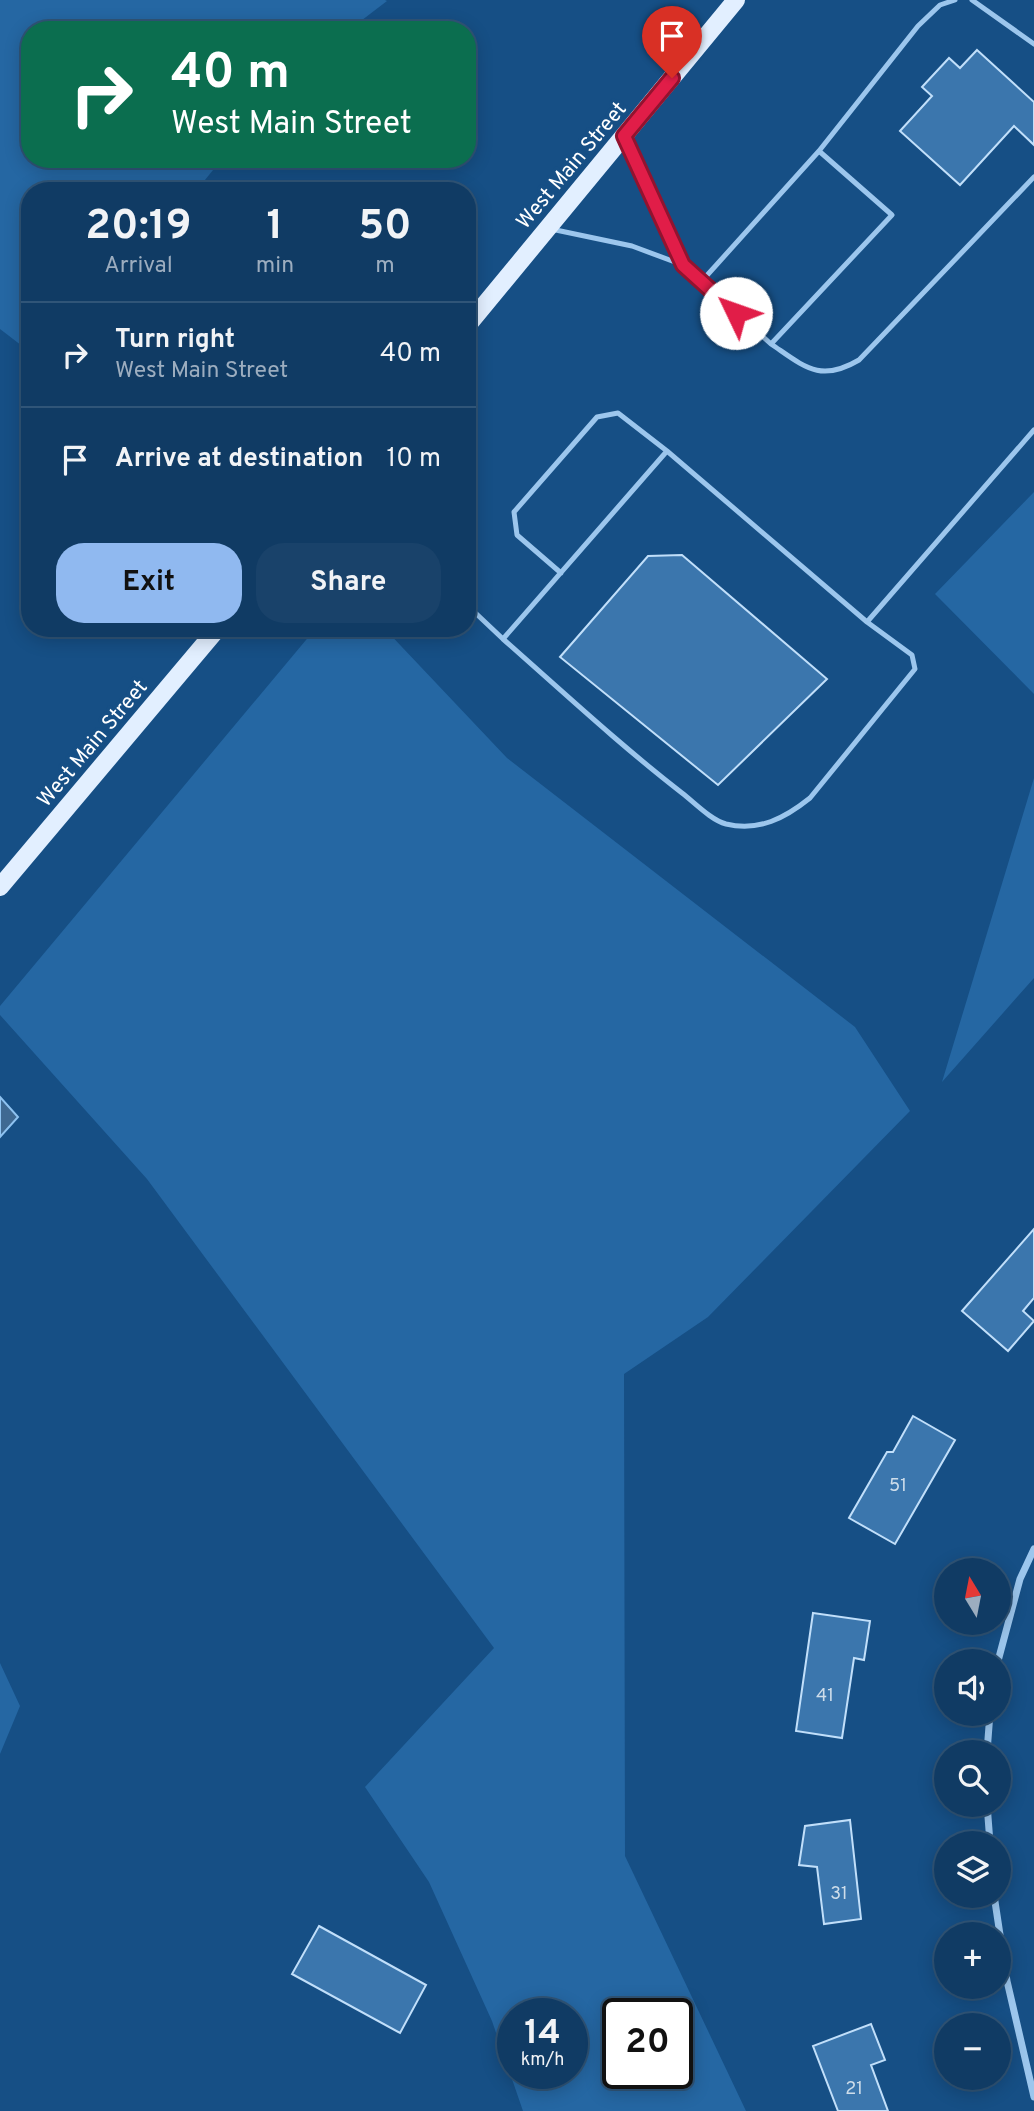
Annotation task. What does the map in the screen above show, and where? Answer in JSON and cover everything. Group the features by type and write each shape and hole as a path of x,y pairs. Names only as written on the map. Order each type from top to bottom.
{"main road":[{"name":"West Main Street","path":"476,315 736,0"},
{"name":"West Main Street","path":"0,887 210,637"}],"street":[{"path":"1001,1649 1020,1579 1034,1549"},
{"path":"996,1908 1007,1981 1034,2097"}],"lane":[{"path":"701,282 819,151 918,26 940,5 955,0"},
{"path":"972,0 1034,44"},
{"path":"624,136 683,265 771,344 804,366 826,373 840,371 859,360 1034,177"},
{"path":"771,344 892,215 819,151"},
{"path":"548,228 632,246 683,265"},
{"path":"476,614 648,767 723,823 746,827 767,824 790,814 810,798 915,669 912,655 867,622 667,451 618,413 597,417 514,512 517,535 561,573"},
{"path":"867,622 1034,430"},
{"path":"503,639 667,451"}],"shaded area":[{"path":"0,0 387,1 361,21 21,21 21,168 215,168 203,182 21,182 21,345 0,329"},
{"path":"1034,492 1034,694 935,594"},
{"path":"308,637 393,637 507,758 855,1027 910,1111 708,1317 624,1374 625,1856 692,1998 602,1998 602,2089 693,2089 693,1999 746,2111 523,2111 515,2089 588,2089 588,1998 497,1998 497,2036 429,1882 365,1787 494,1648 147,1179 0,1015 0,1006"},
{"path":"1034,778 1034,978 942,1082"},
{"path":"0,1097 18,1117 0,1137"},
{"path":"0,1663 20,1706 0,1754"}],"building":[{"path":"977,50 1034,102 1034,145 1014,126 960,185 900,131 932,96 922,87 949,58 960,68"},
{"path":"682,555 827,679 718,785 560,657 648,556"},
{"path":"1034,1229 1034,1298 1023,1311 1034,1321 1008,1351 962,1311"},
{"path":"913,1416 955,1440 895,1544 849,1518 887,1452 893,1452"},
{"path":"813,1613 870,1621 864,1660 854,1658 842,1738 796,1731"},
{"path":"850,1820 861,1919 824,1924 817,1867 799,1865 805,1826"},
{"path":"319,1926 426,1985 400,2033 292,1974"},
{"path":"871,2024 885,2060 871,2065 888,2111 838,2111 813,2046"}],"route":[{"path":"672,78 624,136 683,265 736,313"}]}
